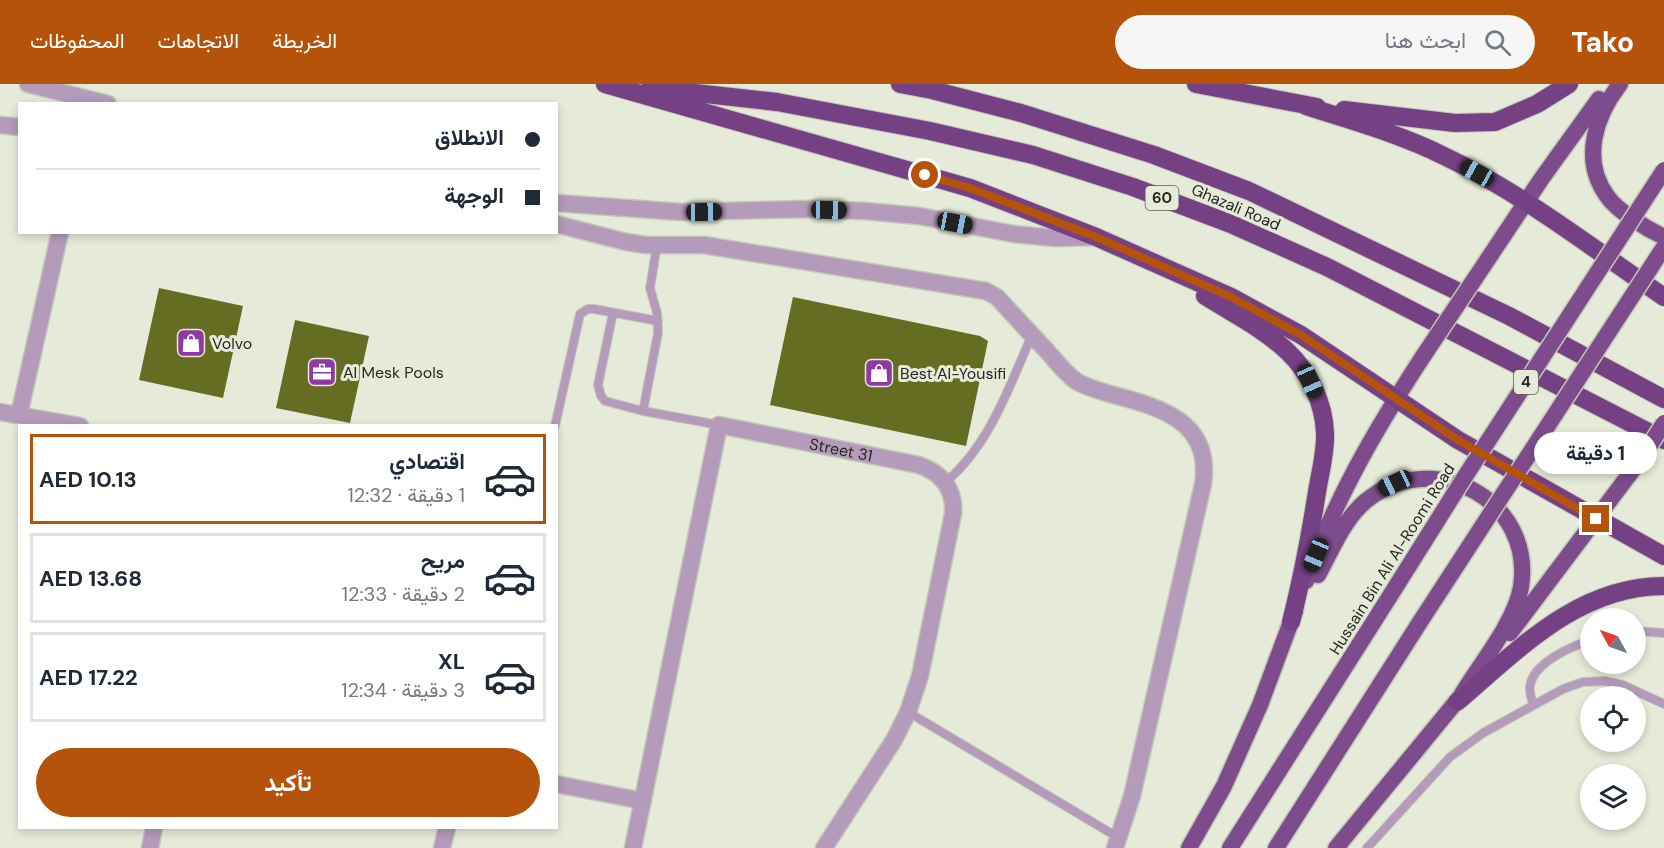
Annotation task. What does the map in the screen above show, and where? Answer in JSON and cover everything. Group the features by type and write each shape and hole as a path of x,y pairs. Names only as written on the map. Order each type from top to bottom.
{"highway":[{"path":"605,84 970,188 1096,237 1231,297 1301,335 1458,440 1664,556"},
{"name":"Ghazali Road","path":"618,84 777,102 930,131 1032,155 1133,187 1231,224 1327,267 1664,440"},
{"name":"Ghazali Road","path":"900,84 1021,113 1154,155 1249,191 1509,316 1664,399"},
{"path":"1196,84 1306,106 1455,123 1495,122 1538,104 1569,84"},
{"path":"1189,848 1224,786 1260,705 1309,571 1334,512 1378,426 1525,203 1611,84"},
{"path":"1620,84 1607,100 1597,123 1593,149 1597,175 1605,193 1616,207 1664,237"},
{"path":"1306,106 1443,155 1493,182 1664,297"},
{"name":"Hussain Bin Ali Al-Roomi Road","path":"1230,848 1466,475 1664,170"},
{"path":"1276,848 1664,247"},
{"path":"1158,265 1276,341 1300,366 1318,398 1325,435 1311,529 1291,622"},
{"path":"1336,848 1456,702 1641,459 1664,423"},
{"path":"1291,622 1348,520 1369,498 1395,483 1425,478 1454,482 1468,487 1493,504 1503,515 1517,542 1522,571 1519,593 1512,615 1456,702"},
{"path":"1456,702 1546,627 1575,609 1625,590 1644,586 1664,586"}],"street":[{"path":"28,84 90,102"},
{"path":"70,84 85,93 90,102"},
{"path":"0,125 18,127"},
{"path":"558,203 681,212 810,209 865,211 919,216 1014,234 1055,238 1096,237"},
{"path":"558,225 626,242 657,245 704,245 980,289 997,297 1067,373 1083,385 1150,404 1175,417 1193,433 1204,462 1203,484 1132,796 1117,843"},
{"path":"20,415 60,234"},
{"path":"0,412 69,424"},
{"path":"633,848 719,425"},
{"name":"Street 31","path":"719,425 919,465 929,468 946,482"},
{"path":"824,848 894,740 908,712 920,676 953,514 953,499 946,482"},
{"path":"558,784 643,801"},
{"path":"150,848 154,829"},
{"path":"442,848 447,829"}],"lane":[{"path":"643,411 658,333 658,321 650,288 657,245"},
{"path":"555,424 579,318 588,309 658,321"},
{"path":"613,313 598,391 601,396 610,404 719,425"},
{"path":"946,482 965,464 983,439 1032,335"},
{"path":"1646,632 1664,633"},
{"path":"1533,705 1530,685 1532,678 1561,653 1580,644"},
{"path":"1369,847 1450,758 1483,733 1573,684 1594,680 1605,681 1623,685 1664,704"},
{"path":"908,712 1117,843"}],"building":[{"name":"Volvo","path":"159,288 243,306 223,398 139,380"},
{"name":"Best Al-Yousifi","path":"793,297 980,336 988,341 966,446 770,405"},
{"name":"Al Mesk Pools","path":"295,320 369,336 350,423 276,408"}],"place":[{"name":"Volvo","path":"191,343"},
{"name":"Al Mesk Pools","path":"322,372"},
{"name":"Best Al-Yousifi","path":"879,373"}],"route":[{"path":"925,175 970,188 1096,237 1231,297 1301,335 1458,440 1596,519"}]}
